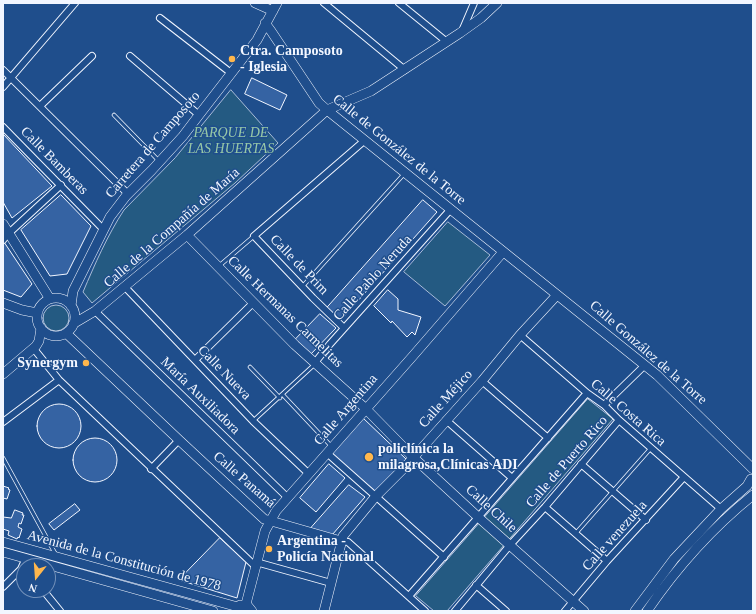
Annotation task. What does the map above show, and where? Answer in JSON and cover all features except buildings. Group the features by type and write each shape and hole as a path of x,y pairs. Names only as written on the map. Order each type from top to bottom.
{"street":[{"path":"3,87 75,3"},
{"path":"255,3 275,7"},
{"path":"324,3 405,70"},
{"path":"399,3 447,42"},
{"name":"Calle de la Compañía de María","path":"73,324 95,311 188,235 326,110 366,94 405,70 484,16 497,3"},
{"path":"473,6 478,14 484,16"},
{"path":"460,33 473,6"},
{"name":"Carretera de Camposoto","path":"71,306 73,291 110,217 128,194 160,161 199,115 257,40 275,7"},
{"path":"160,18 231,73"},
{"name":"Calle de González de la Torre","path":"265,23 319,103 326,110 518,264"},
{"path":"40,106 92,56"},
{"path":"130,56 199,115"},
{"path":"3,70 128,194"},
{"name":"Calle Bamberas","path":"3,127 104,230"},
{"path":"254,236 364,141"},
{"path":"6,237 61,186"},
{"name":"Calle Pablo Neruda","path":"316,363 344,328 450,210"},
{"path":"3,224 6,237 50,299"},
{"name":"Calle Hermanas Carmelitas","path":"188,235 311,361 316,363 365,408"},
{"name":"Calle de Prim","path":"254,236 302,287 344,328"},
{"name":"Calle Argentina","path":"243,608 264,531 269,521 287,497 412,357 502,252"},
{"name":"Calle González de la Torre","path":"518,264 644,365 710,425 753,476"},
{"name":"Calle Nueva","path":"125,287 253,421 309,474"},
{"name":"Carretera de Camposoto","path":"61,299 73,291"},
{"name":"Calle Méjico","path":"324,611 343,536 376,496 413,457 557,295"},
{"path":"34,349 57,336 66,333 73,324 74,312 71,306 61,299 50,299 42,304 37,314 37,320 41,328 47,334 57,336"},
{"path":"3,303 37,314"},
{"path":"195,360 253,303"},
{"name":"María Auxiliadora","path":"95,311 287,497"},
{"path":"3,374 34,349 39,342 41,328"},
{"name":"Calle Panamá","path":"66,333 264,519 348,542 424,611"},
{"name":"Calle Costa Rica","path":"520,335 587,394 604,405 619,420 721,509"},
{"path":"34,349 59,380 151,469 256,564 331,583"},
{"path":"604,405 644,365"},
{"path":"3,422 59,380"},
{"path":"482,380 548,438"},
{"path":"409,596 587,394"},
{"name":"Calle Chile","path":"365,408 413,457 584,611"},
{"path":"446,420 512,478"},
{"name":"Calle de Puerto Rico","path":"455,611 510,545 619,420"},
{"path":"151,469 179,440"},
{"path":"330,450 376,496 444,557"},
{"path":"581,464 646,520"},
{"path":"635,611 674,559 721,509 747,486 753,476"},
{"name":"Calle venezuela","path":"565,611 684,477"},
{"path":"647,611 682,564 705,539 737,508 753,495"},
{"path":"545,506 608,561"},
{"name":"Avenida de la Constitución de 1978","path":"3,542 243,608"},
{"name":"Avenida de la Constitución de 1978","path":"3,552 26,558"},
{"name":"Avenida de la Constitución de 1978","path":"56,566 214,611"},
{"path":"3,587 16,575"},
{"path":"476,585 506,611"},
{"path":"49,598 60,611"}],"lane":[{"path":"114,115 160,161"},
{"path":"302,287 404,174"},
{"path":"218,266 254,236"},
{"path":"253,421 280,398 316,363"},
{"path":"250,367 280,398"},
{"path":"283,394 330,450"},
{"path":"576,533 651,448"},
{"path":"3,458 57,557"}],"green space":[{"name":"PARQUE DE LAS HUERTAS","path":"231,90 278,143 235,183 92,303 83,292 107,240 124,210 175,158"},
{"path":"448,222 490,255 445,306 404,272"},
{"path":"56,305 65,309 69,318 65,327 56,331 47,327 43,318 47,309"},
{"path":"588,399 613,419 447,611 434,611 416,596"}],"place":[{"name":"Ctra. Camposoto - Iglesia","path":"232,59"},
{"name":"Synergym","path":"86,363"},
{"name":"policlínica la milagrosa,Clínicas ADI","path":"369,457"},
{"name":"Argentina - Policía Nacional","path":"269,549"}]}
